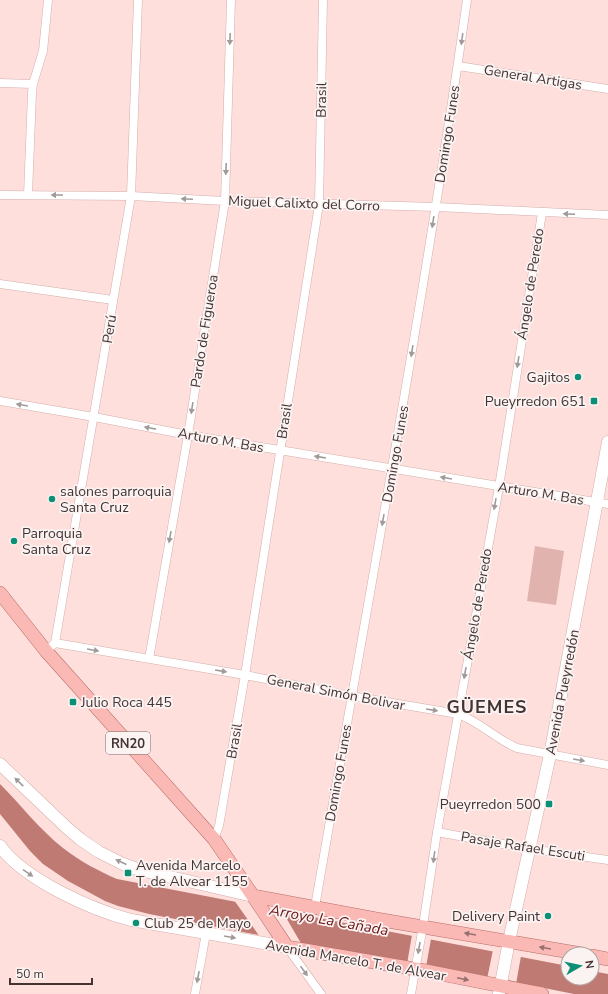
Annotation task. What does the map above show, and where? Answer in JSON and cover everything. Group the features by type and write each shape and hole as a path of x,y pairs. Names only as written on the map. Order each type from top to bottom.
{"main road":[{"name":"Avenida Pueyrredón","path":"501,986 507,947 530,849 603,503 608,442"},
{"name":"RN20","path":"0,593 50,647 214,839 254,896 287,947"},
{"path":"0,764 66,827 99,852 123,864 140,870 254,896 423,926 507,947 560,952"},
{"name":"Avenida Marcelo T. de Alvear","path":"0,846 5,854 17,866 36,878 108,914 131,920 415,969 542,994"}],"street":[{"path":"28,195 33,84 43,51 48,0"},
{"name":"Perú","path":"50,647 94,417 131,196 138,0"},
{"name":"Pardo de Figueroa","path":"149,659 188,435 224,201 232,0"},
{"name":"Brasil","path":"214,839 219,826 245,675 319,204 323,0"},
{"name":"Domingo Funes","path":"316,907 351,696 393,468 436,207 467,0"},
{"name":"General Artigas","path":"458,66 608,88"},
{"path":"0,83 33,84"},
{"name":"Miguel Calixto del Corro","path":"0,195 131,196 224,201 436,207 608,215"},
{"name":"Ángelo de Peredo","path":"411,994 437,832 499,487 542,213"},
{"path":"0,284 113,300"},
{"name":"Arturo M. Bas","path":"0,401 188,435 603,503"},
{"name":"General Simón Bolivar","path":"50,647 149,659 458,714 468,717 505,743 517,748 608,765"},
{"name":"Pasaje Rafael Escuti","path":"437,832 530,849 608,860"},
{"path":"195,994 206,933"},
{"path":"287,947 320,994"}],"shaded area":[{"path":"535,546 564,551 556,605 527,601"}],"water":[{"name":"Arroyo La Cañada","path":"0,784 38,825 63,848 89,865 117,879 560,964 560,986 600,986 600,972 608,974 608,994 574,994 480,975 149,914 118,906 105,901 68,881 43,864 30,851 0,814"}],"pier":[{"path":"234,900 281,909 302,945 260,937"},
{"path":"412,935 431,939 426,967 407,964"},
{"path":"493,950 521,956 516,984 487,979"}],"place":[{"name":"Gajitos","path":"578,377"},
{"name":"Pueyrredon 651","path":"594,401"},
{"name":"salones parroquia Santa Cruz","path":"52,499"},
{"name":"Parroquia Santa Cruz","path":"14,541"},
{"name":"Julio Roca 445","path":"73,702"},
{"name":"Pueyrredon 500","path":"549,804"},
{"name":"Avenida Marcelo T. de Alvear 1155","path":"128,873"},
{"name":"Delivery Paint","path":"548,916"},
{"name":"Club 25 de Mayo","path":"136,923"}],"district":[{"name":"GÜEMES","path":"487,707"}]}
